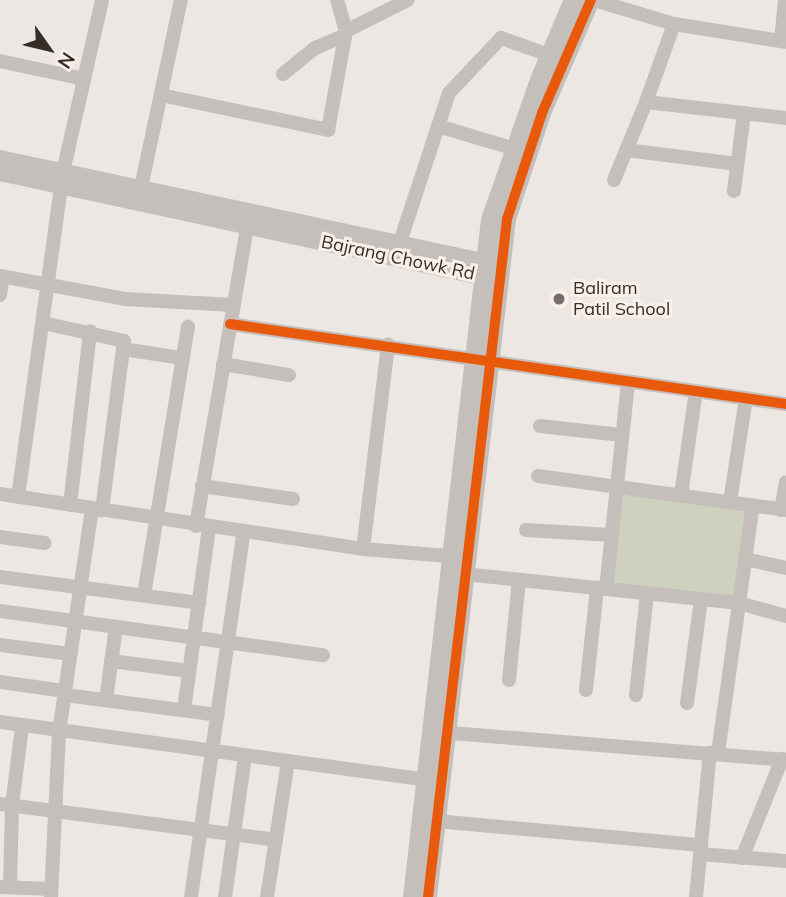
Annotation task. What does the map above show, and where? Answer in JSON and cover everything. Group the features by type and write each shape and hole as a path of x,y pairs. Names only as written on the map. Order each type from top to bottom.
{"street":[{"path":"18,496 63,179 102,0"},
{"path":"140,195 181,0"},
{"path":"161,95 328,130 346,33 337,0"},
{"path":"283,74 315,48 408,0"},
{"path":"412,897 432,780 460,562 489,268 491,220 549,55 573,0"},
{"path":"489,268 542,113 592,0 674,24 783,41 785,0"},
{"path":"614,180 674,24"},
{"path":"400,242 449,93 501,38 549,55"},
{"path":"0,61 84,79"},
{"path":"646,102 786,118"},
{"path":"734,191 744,113"},
{"path":"438,126 515,149"},
{"path":"626,150 737,164"},
{"name":"Bajrang Chowk Rd","path":"0,159 63,179"},
{"name":"Bajrang Chowk Rd","path":"0,172 63,179 489,268"},
{"path":"184,710 199,603 202,486 248,218"},
{"name":"Bajrang Chowk Rd","path":"248,218 400,242 489,268"},
{"path":"0,295 1,276 49,282 125,299 233,305"},
{"path":"22,727 6,805 5,887 51,893 59,732 80,587 97,510 123,349 120,336 43,323"},
{"path":"230,324 786,404"},
{"path":"144,595 188,327"},
{"path":"70,505 90,331"},
{"path":"363,549 388,345"},
{"path":"123,349 183,358"},
{"path":"223,364 289,375"},
{"path":"586,690 611,535 628,382"},
{"path":"681,495 696,391"},
{"path":"730,502 746,398"},
{"path":"540,426 622,435"},
{"path":"538,476 784,510 786,482"},
{"path":"202,486 293,499"},
{"path":"0,494 202,526 460,562 519,580 739,603 786,616"},
{"path":"696,897 714,752 753,506"},
{"path":"526,530 611,535"},
{"path":"191,897 244,531"},
{"path":"0,537 45,543"},
{"path":"746,559 786,568"},
{"path":"0,576 199,603"},
{"path":"509,680 519,580"},
{"path":"636,695 647,593"},
{"path":"687,703 701,599"},
{"path":"0,611 323,655"},
{"path":"106,700 116,627"},
{"path":"0,645 71,653"},
{"path":"111,661 189,671"},
{"path":"0,682 218,715"},
{"path":"0,722 244,757 432,780"},
{"path":"438,732 714,752 784,760 742,858"},
{"path":"225,897 244,757"},
{"path":"267,897 288,762"},
{"path":"428,897 436,821 432,780"},
{"path":"6,805 54,808 276,840"},
{"path":"436,821 701,849 742,858 786,861"}],"green space":[{"path":"620,490 748,508 735,601 607,583"}],"cycle path":[{"path":"428,897 507,219 542,113 591,0"},
{"path":"230,324 786,404"}],"place":[{"name":"Baliram Patil School","path":"559,299"}]}
